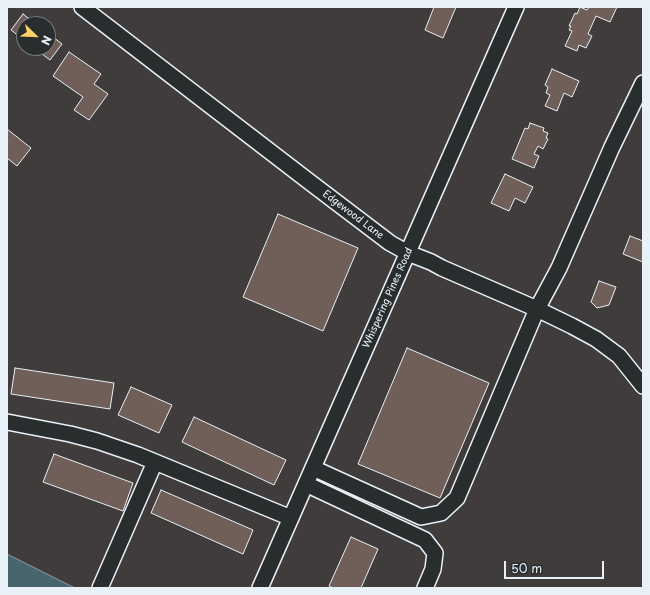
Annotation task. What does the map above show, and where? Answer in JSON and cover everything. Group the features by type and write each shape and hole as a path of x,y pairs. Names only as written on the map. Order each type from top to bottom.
{"street":[{"name":"Edgewood Lane","path":"82,7 311,184 390,243 408,253 537,309 596,339 619,356 642,383"},
{"name":"Whispering Pines Road","path":"260,588 516,7"},
{"path":"313,468 421,517 441,513 457,498 537,309 559,268 612,147 643,83"},
{"path":"7,422 70,434 97,441 155,462 291,518"},
{"path":"100,588 155,462"},
{"path":"306,484 425,540 435,553 433,569 425,588"}],"water":[{"path":"7,554 75,588 7,588"}],"building":[{"path":"434,7 456,7 443,38 425,30"},
{"path":"580,7 587,10 589,7 617,7 610,22 596,16 588,34 592,36 586,48 579,45 577,51 565,46 572,31 569,30 571,26 569,26 575,13 577,14"},
{"path":"16,23 16,34 11,30"},
{"path":"56,39 62,44 56,52"},
{"path":"69,52 101,74 94,84 108,94 89,120 74,110 83,97 53,76"},
{"path":"45,56 53,56 50,60"},
{"path":"552,69 579,81 572,97 564,93 557,111 545,106 550,95 546,93 548,87 545,85"},
{"path":"530,123 544,128 543,131 548,133 546,138 548,139 543,149 538,146 534,154 539,156 534,168 512,159 525,128 528,129"},
{"path":"7,129 31,148 17,166 7,158"},
{"path":"505,174 533,187 525,203 515,198 509,211 491,203"},
{"path":"278,214 358,248 323,331 243,297"},
{"path":"630,236 643,241 643,262 623,254"},
{"path":"599,281 616,287 609,305 597,308 591,302"},
{"path":"407,348 489,383 440,498 358,464"},
{"path":"15,368 114,383 110,409 11,394"},
{"path":"131,387 172,405 159,433 118,415"},
{"path":"194,417 286,460 274,485 182,442"},
{"path":"54,454 133,483 123,511 43,482"},
{"path":"161,490 253,530 243,554 151,513"},
{"path":"351,537 378,549 361,588 333,588 329,586"}]}
